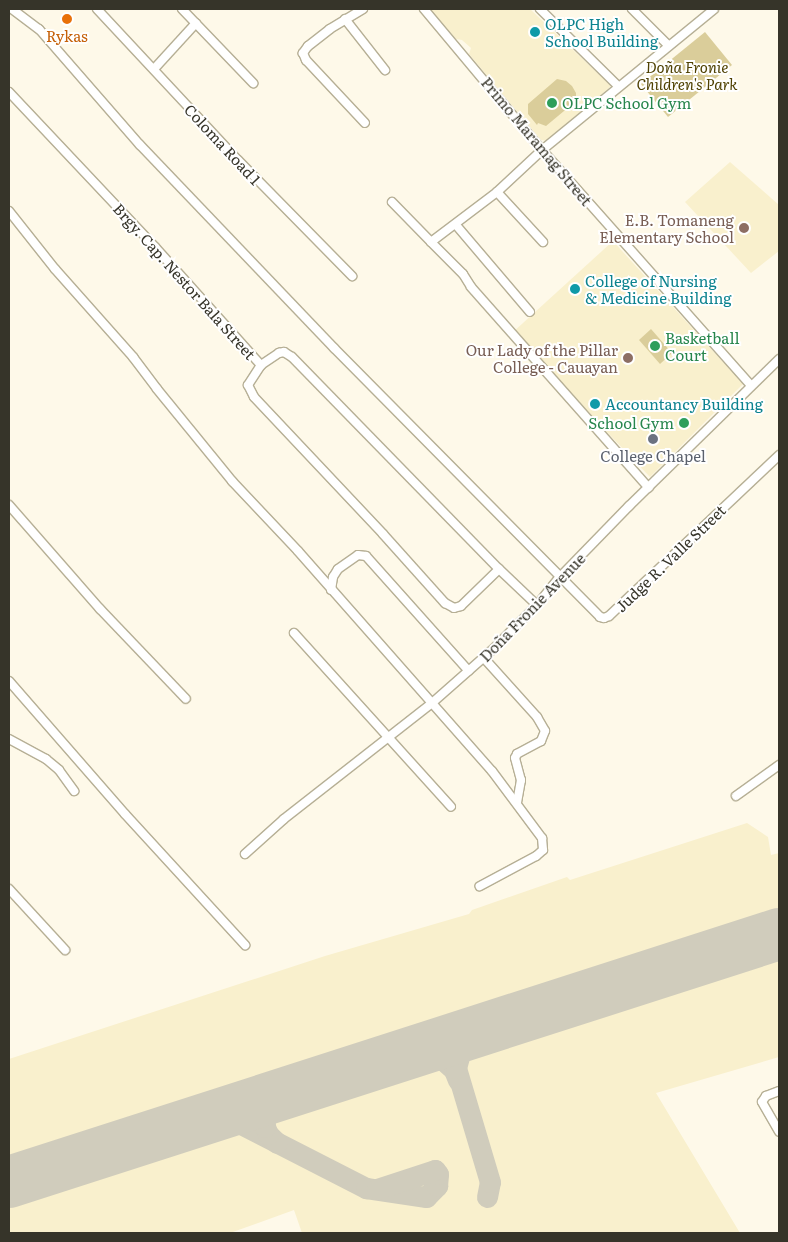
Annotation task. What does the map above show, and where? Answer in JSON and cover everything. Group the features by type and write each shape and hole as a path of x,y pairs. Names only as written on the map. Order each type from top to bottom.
{"street":[{"path":"12,9 40,29 147,152 334,348 560,577"},
{"name":"Coloma Road 1","path":"97,9 238,160 352,276"},
{"path":"182,9 253,83"},
{"path":"363,9 345,19 308,46 303,53 306,60 365,123"},
{"name":"Primo Maramag Street","path":"424,9 542,150 751,385"},
{"path":"540,9 618,86"},
{"path":"632,9 668,45"},
{"path":"431,242 456,225 497,192 542,150 714,9"},
{"path":"345,19 384,70"},
{"path":"154,69 196,23"},
{"name":"Brgy. Cap. Nestor Bala Street","path":"9,92 149,240 261,365 279,353 284,352 292,357 499,570 538,606"},
{"path":"497,192 542,242"},
{"path":"392,202 463,274 471,286 650,488"},
{"path":"9,211 55,269 134,357 200,443 432,703 518,803 542,838 543,850 536,856 480,886"},
{"path":"456,225 530,312"},
{"name":"Doña Fronie Avenue","path":"245,854 388,736 432,703 484,657 538,606 560,577 779,359"},
{"path":"261,365 248,386 254,397 384,534 444,603 454,608 461,606 499,570"},
{"name":"Judge R. Valle Street","path":"560,577 600,617 610,616 779,455"},
{"path":"9,505 100,609 186,699"},
{"path":"331,590 333,577 345,562 358,556 366,556 468,671"},
{"path":"294,633 451,807"},
{"path":"484,657 537,717 545,731 541,740 517,754 515,758 521,780 518,803"},
{"path":"9,681 125,814 245,945"},
{"path":"9,739 46,760 59,770 74,791"},
{"path":"736,796 779,765"},
{"path":"9,889 65,950"},
{"path":"779,1091 766,1096 762,1102 779,1131"}],"shaded area":[{"path":"430,9 530,9 611,86 548,141 541,140 469,54 471,48 462,40 456,39"},
{"name":"E.B. Tomaneng Elementary School","path":"730,162 779,205 779,251 751,273 685,202"},
{"name":"Our Lady of the Pillar College - Cauayan","path":"613,241 743,384 650,477 512,333"},
{"path":"747,823 768,837 771,855 779,853 779,1057 656,1093 740,1233 302,1233 294,1210 230,1233 9,1233 9,1059 325,956 469,914 472,910 567,877 570,880"}],"green space":[{"name":"Doña Fronie Children's Park","path":"705,32 732,65 668,117 641,84"},
{"name":"OLPC School Gym","path":"557,79 566,81 572,86 576,93 576,101 546,126 538,123 537,125 528,114 528,104"},
{"name":"Basketball Court","path":"651,329 672,353 660,364 639,340"}],"taxiway":[{"path":"487,1197 490,1182 456,1068 462,1046 467,1038 495,1026"},
{"path":"408,1053 428,1053 443,1060 454,1070 458,1080"},
{"path":"277,1143 268,1134 265,1127 264,1105 268,1099 280,1095"},
{"path":"212,1116 221,1115 229,1118 366,1188 426,1197 437,1186 438,1174 435,1170 377,1189"}],"runway":[{"path":"9,1182 779,934"}],"place":[{"name":"Rykas","path":"67,19"},
{"name":"OLPC High School Building","path":"535,32"},
{"name":"OLPC School Gym","path":"552,103"},
{"name":"E.B. Tomaneng Elementary School","path":"744,228"},
{"name":"College of Nursing & Medicine Building","path":"575,289"},
{"name":"Basketball Court","path":"655,346"},
{"name":"Our Lady of the Pillar College - Cauayan","path":"628,358"},
{"name":"Accountancy Building","path":"595,404"},
{"name":"School Gym","path":"684,423"},
{"name":"College Chapel","path":"653,439"}]}
